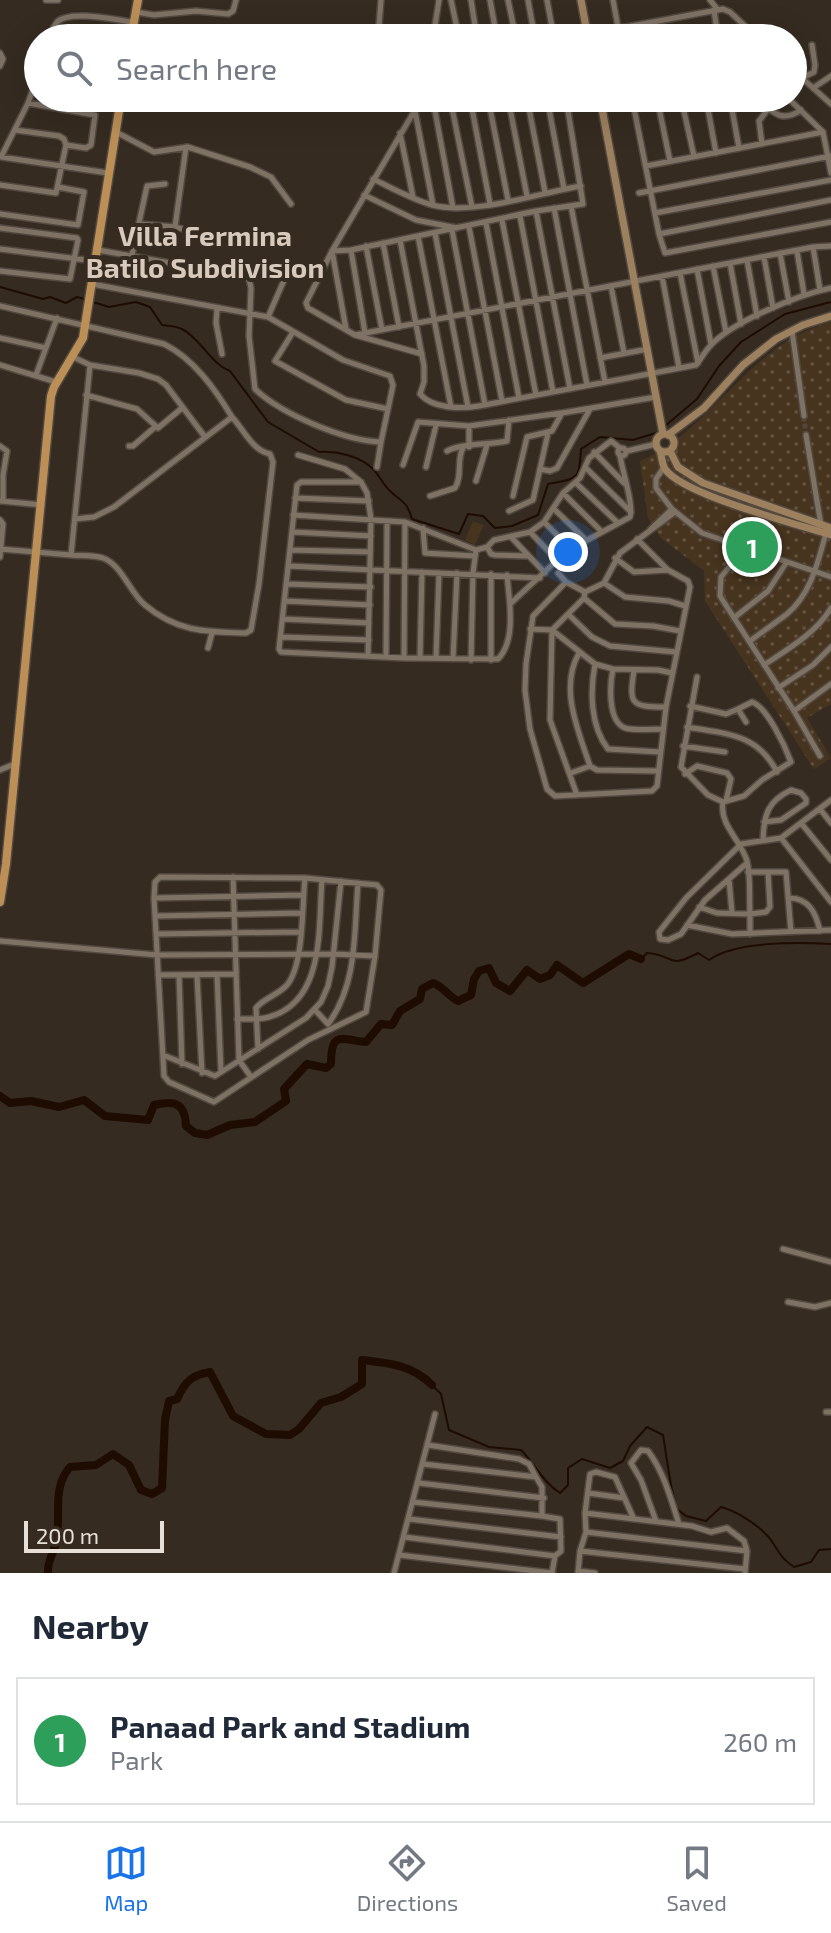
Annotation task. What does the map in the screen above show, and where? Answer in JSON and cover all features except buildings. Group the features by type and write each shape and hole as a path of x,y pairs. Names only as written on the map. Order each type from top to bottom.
{"main road":[{"path":"133,22 138,0"},
{"path":"0,902 17,763 51,396 73,357 85,326 119,112"}],"street":[{"path":"46,0 58,0"},
{"path":"136,12 154,15 196,11 228,14 233,11 236,0"},
{"path":"379,24 381,0"},
{"path":"436,24 439,0"},
{"path":"451,0 456,24"},
{"path":"471,0 475,24"},
{"path":"490,0 494,24"},
{"path":"508,0 513,24"},
{"path":"528,0 532,24"},
{"path":"547,0 551,24"},
{"path":"581,0 586,24"},
{"path":"613,0 618,24"},
{"path":"710,0 716,10 716,24"},
{"path":"645,24 716,10 727,10 742,24"},
{"path":"55,24 61,19 89,16 133,22"},
{"path":"807,76 815,68 812,45"},
{"path":"0,53 3,59 0,66"},
{"path":"813,88 831,76"},
{"path":"807,83 831,104"},
{"path":"24,111 1,156 109,173"},
{"path":"66,145 89,147 95,115 78,112"},
{"path":"414,112 307,299 308,308 355,335 422,354"},
{"path":"415,112 433,205"},
{"path":"435,112 453,208"},
{"path":"453,112 472,207"},
{"path":"473,112 490,204"},
{"path":"491,112 508,200"},
{"path":"511,112 527,196"},
{"path":"530,112 545,192"},
{"path":"550,112 564,189"},
{"path":"332,251 351,250 584,203 568,112"},
{"path":"603,112 656,397 666,434 674,442 670,451"},
{"path":"635,112 662,251 668,253 831,222"},
{"path":"660,112 670,161"},
{"path":"684,112 694,156"},
{"path":"709,112 716,153"},
{"path":"733,112 739,148"},
{"path":"762,144 759,121 766,112"},
{"path":"772,112 784,117 796,112"},
{"path":"803,112 823,132 831,173"},
{"path":"0,185 55,193 58,187 66,145 64,139 15,130"},
{"path":"115,132 154,152 186,147 264,173 275,181 291,204"},
{"path":"646,166 823,132"},
{"path":"400,133 413,198"},
{"path":"175,227 186,147"},
{"path":"639,193 829,156"},
{"path":"373,179 413,198 453,208 581,186"},
{"path":"655,213 831,180"},
{"path":"132,255 147,186 165,184"},
{"path":"0,214 78,225 84,192 58,187"},
{"path":"364,195 416,220 455,229"},
{"path":"659,234 831,200"},
{"path":"571,206 605,382"},
{"path":"554,208 587,385"},
{"path":"536,211 570,389"},
{"path":"520,216 553,392"},
{"path":"502,220 536,395"},
{"path":"486,223 519,398"},
{"path":"140,224 190,231"},
{"path":"469,227 502,401"},
{"path":"0,228 77,238 76,260 70,279 0,271"},
{"path":"455,229 467,314 485,405"},
{"path":"435,233 468,407"},
{"path":"418,236 451,407"},
{"path":"400,240 422,354 424,382 421,397 451,407 485,405 698,364 711,344 726,332 804,294 831,288"},
{"path":"383,243 399,327"},
{"path":"366,246 382,330"},
{"path":"355,335 780,253 831,246"},
{"path":"813,247 820,290"},
{"path":"0,249 96,261"},
{"path":"97,250 249,279 253,378 259,392 327,431 381,442"},
{"path":"351,250 365,333"},
{"path":"332,251 346,329"},
{"path":"797,251 804,294"},
{"path":"780,253 789,302"},
{"path":"764,257 773,308"},
{"path":"747,260 757,316"},
{"path":"730,263 741,324"},
{"path":"713,266 726,332"},
{"path":"697,269 711,344"},
{"path":"268,317 288,271 300,271 316,280"},
{"path":"680,273 698,364"},
{"path":"662,276 679,368"},
{"path":"92,284 268,317 343,360 390,376 393,385 377,467"},
{"path":"611,286 624,353"},
{"path":"0,306 164,344 176,350 192,363 259,450 270,454 273,470 253,625 246,633 212,633 180,627 146,606 109,561 102,558 0,549"},
{"path":"217,309 216,323 222,354"},
{"path":"826,530 702,493 673,477 664,467 658,448 666,434 704,408 743,365 791,330 831,316"},
{"path":"36,375 57,318"},
{"path":"791,330 804,416"},
{"path":"293,332 275,361 346,400 388,409"},
{"path":"0,338 46,348"},
{"path":"600,358 648,349"},
{"path":"73,357 90,365 158,379 166,385 205,437"},
{"path":"0,365 57,382"},
{"path":"71,555 90,365"},
{"path":"86,395 137,409 155,427"},
{"path":"403,465 416,423 469,426 656,397"},
{"path":"129,446 155,427 162,427 182,408"},
{"path":"540,469 550,471 557,468 590,408"},
{"path":"513,496 527,437 548,433 562,413"},
{"path":"75,519 94,517 114,507 232,417"},
{"path":"447,451 507,441 509,420"},
{"path":"426,467 436,425"},
{"path":"430,496 455,488 459,475 457,462 466,447 469,426"},
{"path":"509,511 533,500 548,433"},
{"path":"750,641 789,613 802,598 815,570 826,530 806,435"},
{"path":"423,528 425,553 476,553 494,540 530,532 544,522 563,493 576,483 594,452 611,441 622,451 624,483 632,513"},
{"path":"476,481 487,445"},
{"path":"0,446 7,451 1,501 42,505"},
{"path":"622,451 658,448 670,451 678,467 703,483 826,530"},
{"path":"594,452 624,483"},
{"path":"298,455 345,469 361,482 369,501 371,587 368,656"},
{"path":"664,467 656,479 656,488 674,510 702,533 831,577"},
{"path":"586,468 632,513"},
{"path":"361,482 301,482 297,485 281,652 498,659 507,648 507,575"},
{"path":"576,483 618,523"},
{"path":"563,493 601,531"},
{"path":"295,498 369,501"},
{"path":"553,508 585,539"},
{"path":"577,795 550,720 552,630 585,595 604,583 615,558 674,510"},
{"path":"509,605 570,548 632,513"},
{"path":"293,515 405,522 476,553"},
{"path":"0,520 3,524 0,557"},
{"path":"386,657 387,521"},
{"path":"404,658 405,522"},
{"path":"544,522 570,548"},
{"path":"292,532 371,536"},
{"path":"530,532 557,560"},
{"path":"511,537 543,576"},
{"path":"566,582 533,616 525,690 530,729 549,792 555,796 652,791 657,786 666,707 690,584 668,570 637,539"},
{"path":"487,547 495,555 529,556"},
{"path":"745,548 721,577 720,596 820,756"},
{"path":"290,550 370,552"},
{"path":"471,660 476,553"},
{"path":"615,558 634,572 668,570"},
{"path":"735,617 768,591 786,563"},
{"path":"289,566 543,576"},
{"path":"420,657 422,572"},
{"path":"436,658 439,573"},
{"path":"453,659 457,573"},
{"path":"558,573 615,624 680,631"},
{"path":"491,574 491,660"},
{"path":"604,583 625,597 659,599 685,606"},
{"path":"287,584 371,587"},
{"path":"285,601 370,605"},
{"path":"764,665 793,647 831,608"},
{"path":"568,614 592,637 610,646 676,652"},
{"path":"283,619 369,623"},
{"path":"530,629 552,630 595,664 613,669 672,673"},
{"path":"208,648 212,633"},
{"path":"281,637 369,640"},
{"path":"778,688 813,665 831,647"},
{"path":"579,653 572,672 571,695 573,714 590,766 597,770 658,771"},
{"path":"595,664 591,694 604,744 608,749 660,752"},
{"path":"613,669 609,693 618,722 626,728 663,729"},
{"path":"634,670 633,702 638,706 666,707"},
{"path":"690,706 726,714 754,702 769,719 790,760 744,796 725,802 708,795 681,767 686,727 690,706 697,677"},
{"path":"794,711 831,684"},
{"path":"738,709 746,722"},
{"path":"686,727 752,742 765,752 777,772"},
{"path":"683,746 725,752"},
{"path":"0,770 17,763"},
{"path":"571,773 590,766"},
{"path":"685,774 697,766 727,773 731,779 725,802 725,821 741,844 747,863 750,934"},
{"path":"763,839 764,822 767,808 777,797 794,790 806,799 806,803 787,818 764,822"},
{"path":"747,863 699,907 681,934 664,940 658,937 669,917 741,844 781,838 831,800"},
{"path":"820,809 831,823"},
{"path":"801,823 831,860"},
{"path":"781,838 831,902"},
{"path":"748,872 786,872 791,932"},
{"path":"699,907 717,913 769,911 768,872"},
{"path":"160,877 305,878 377,885 381,890 366,1012 308,1040 214,1102 169,1082 164,1076 155,882 160,877"},
{"path":"233,877 239,1060 251,1077"},
{"path":"258,1049 256,1008 285,987 291,979 298,954 305,878"},
{"path":"729,879 732,913"},
{"path":"237,1019 271,1017 287,1009 303,994 312,978 322,880"},
{"path":"163,1055 213,1077 315,1010 328,986 341,881"},
{"path":"328,1024 345,996 358,883"},
{"path":"154,898 303,895"},
{"path":"789,898 807,903 814,912 820,931"},
{"path":"156,916 301,913"},
{"path":"687,925 719,932 750,934 831,930"},
{"path":"156,934 300,932"},
{"path":"0,941 157,955 375,956"},
{"path":"158,975 235,974"},
{"path":"179,975 182,1064"},
{"path":"197,975 202,1073"},
{"path":"217,975 221,1072"},
{"path":"315,1010 334,1029"},
{"path":"783,1249 831,1262"},
{"path":"788,1302 815,1307 831,1303"},
{"path":"394,1573 435,1414"},
{"path":"428,1445 519,1459 529,1464 542,1487 542,1516"},
{"path":"656,1521 641,1480 631,1463 641,1450 648,1451 663,1477 679,1524"},
{"path":"423,1464 536,1477"},
{"path":"595,1573 578,1572 586,1532 590,1474 596,1472 615,1477 634,1517"},
{"path":"419,1483 544,1498"},
{"path":"588,1493 624,1498"},
{"path":"399,1555 552,1573 555,1556 561,1551 560,1519 413,1502"},
{"path":"580,1551 745,1571 747,1551 744,1541 727,1528 711,1532 634,1517 585,1513"},
{"path":"409,1519 561,1537"},
{"path":"586,1532 747,1551"},
{"path":"404,1537 555,1556"}],"shaded area":[{"path":"831,322 831,704 807,718 831,758 814,769 705,601 704,571 661,538 648,518 640,461 690,429 777,348 802,333"},
{"path":"473,521 484,525 475,545 465,540"}],"waterway":[{"path":"0,287 66,303 77,297 84,299"},
{"path":"90,301 109,307 136,302 150,307 162,325 178,327 188,333 217,363 230,371 268,422 319,452 341,454 362,461 406,504 412,519 459,534 468,514 483,516 495,528 512,526 538,515 548,484 575,476 581,449 600,437 633,440 659,432"},
{"path":"665,426 697,399 719,366 741,342 785,314 831,302"},
{"path":"641,959 647,953 675,961 698,953 709,960 751,946 831,944"},
{"path":"0,1096 10,1103 31,1101 59,1107 84,1100 105,1116 148,1120 154,1105 173,1103 184,1112 186,1126 195,1133 207,1135 230,1125 255,1122 286,1101 284,1089 307,1064 326,1068 331,1064 336,1041 366,1042 381,1024 392,1025 400,1011 420,999 422,989 433,983 458,1001 471,995 479,971 489,968 496,983 510,991 527,970 540,979 550,975 557,965 583,983 629,954 641,959"},
{"path":"48,1573 58,1532 58,1503 64,1475 70,1467 96,1465 113,1454 129,1465 141,1490 152,1494 162,1488 165,1420 169,1401 177,1399 193,1377 210,1372 233,1416 266,1434 290,1435 321,1403 341,1397 362,1384 362,1360 408,1369 432,1385"},
{"path":"432,1385 441,1394 449,1430 489,1447 521,1450 560,1493 568,1485 568,1468 582,1459 610,1468 623,1461 630,1446 647,1427 663,1435 675,1503"},
{"path":"677,1509 686,1516 706,1521 721,1507 735,1512 769,1537 794,1567 811,1562 819,1550 831,1549"}],"tunnel":[{"path":"804,416 806,435"}],"place":[{"name":"Panaad Park and Stadium","path":"752,547"}],"district":[{"name":"Villa Fermina Batilo Subdivision","path":"205,252"}]}
